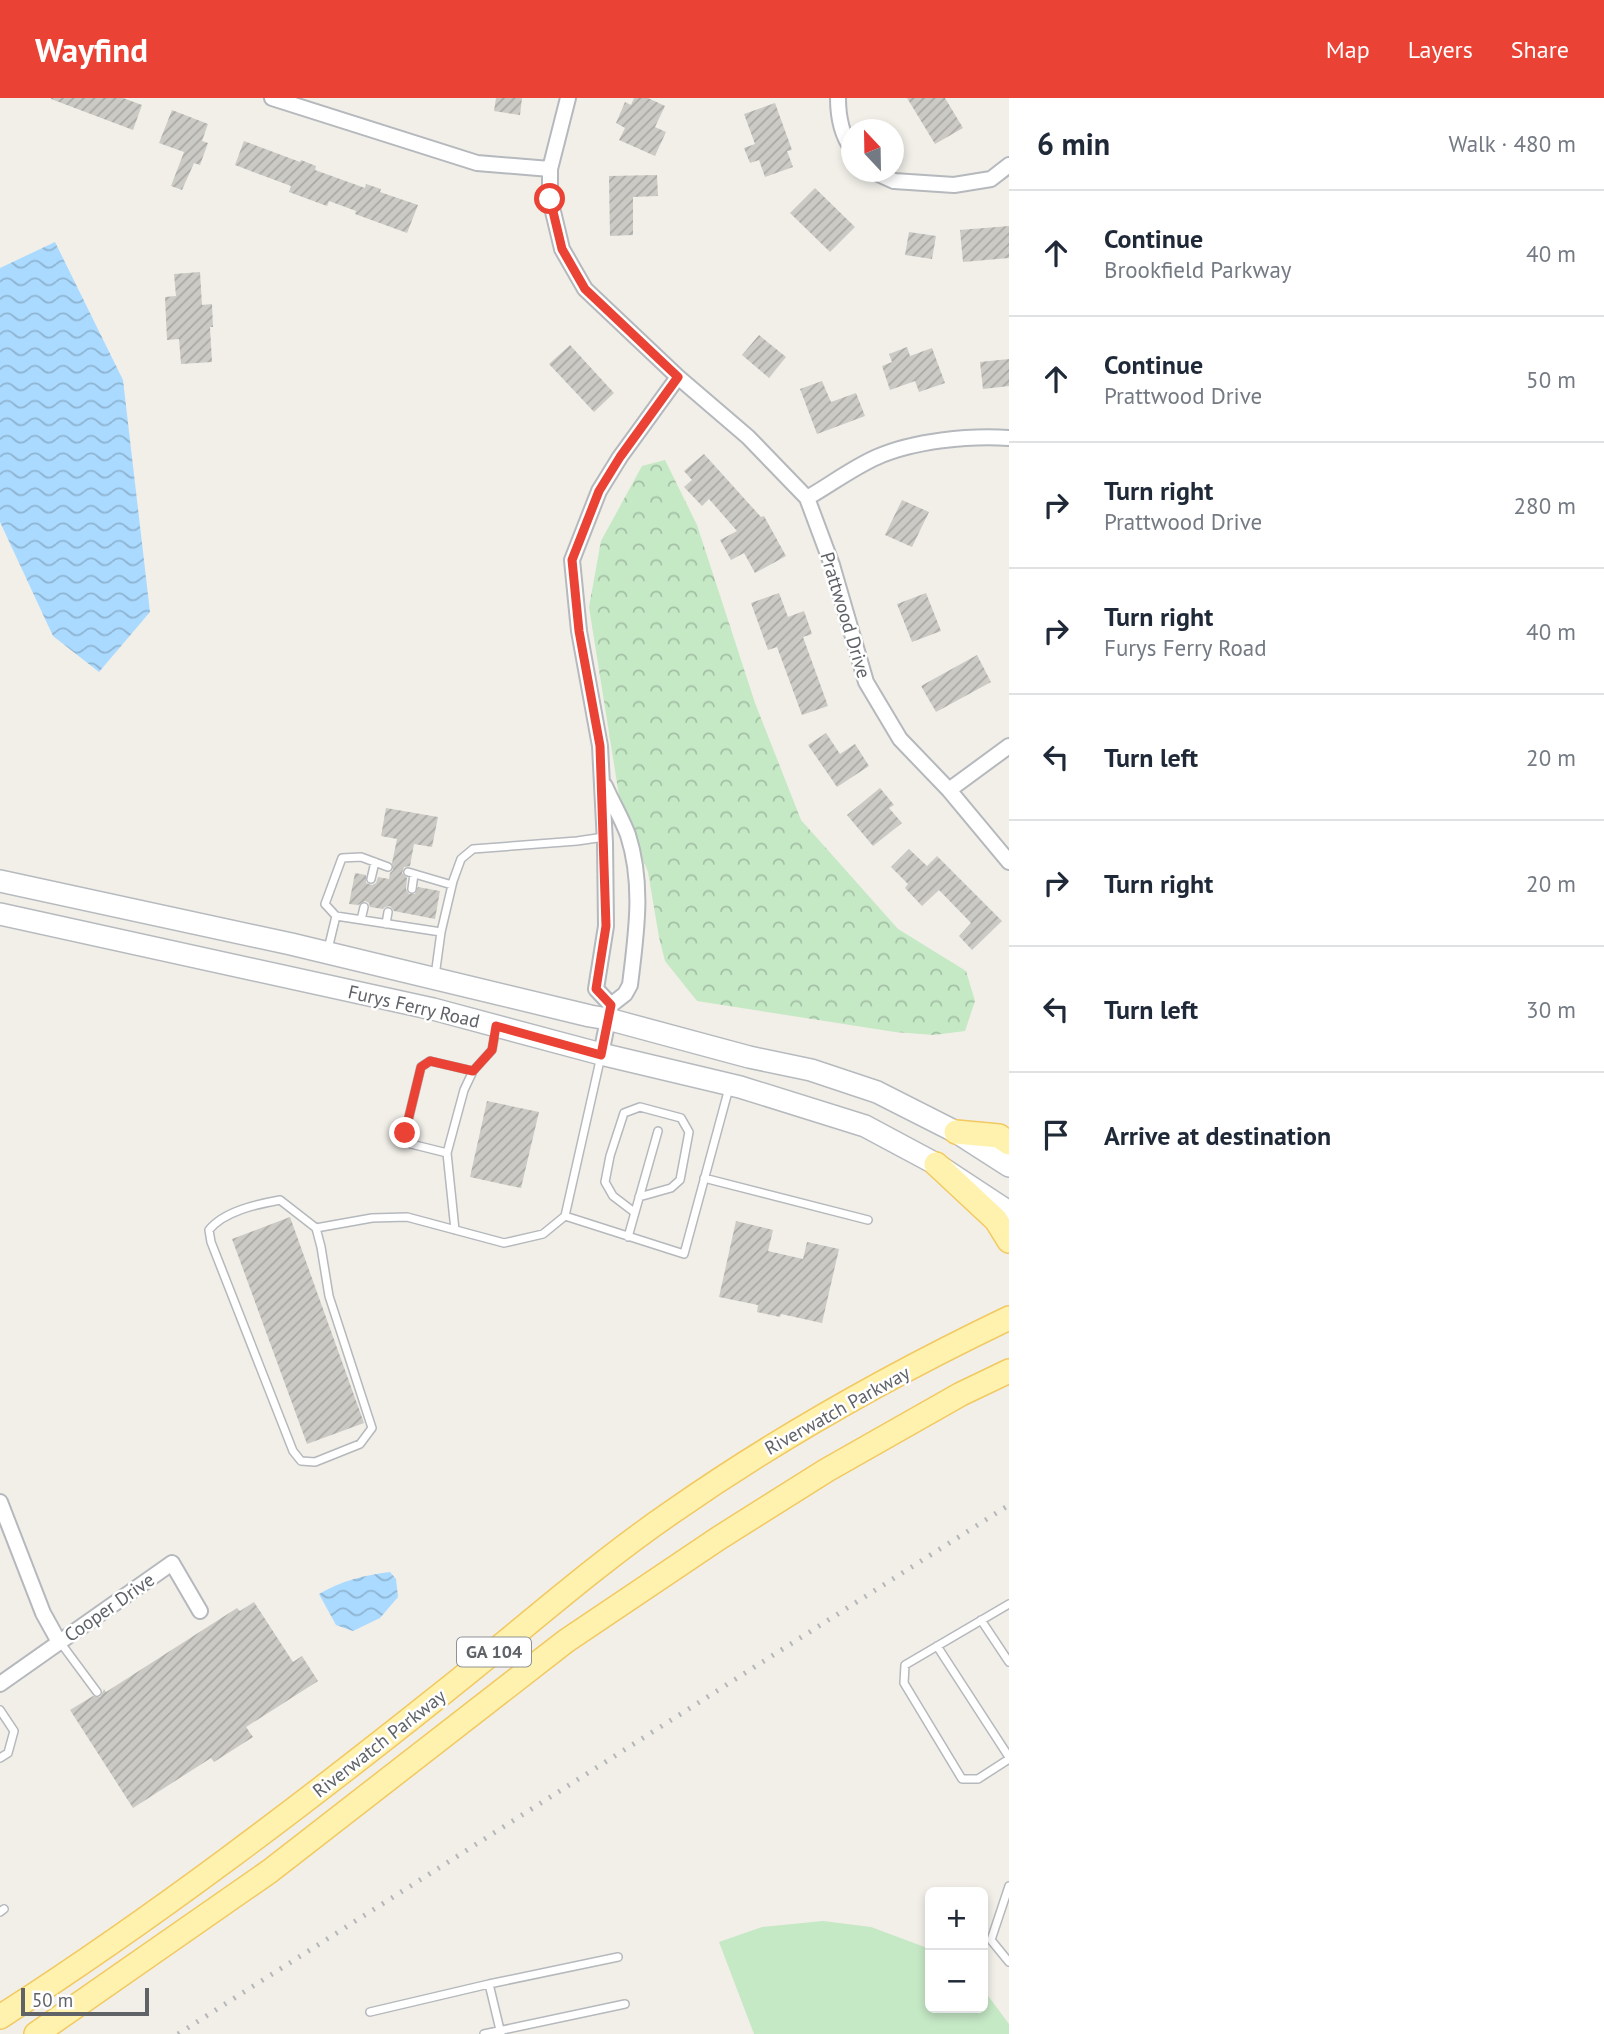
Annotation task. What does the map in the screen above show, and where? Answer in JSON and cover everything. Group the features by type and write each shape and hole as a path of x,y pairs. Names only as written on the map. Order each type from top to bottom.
{"main road":[{"name":"Furys Ferry Road","path":"0,881 435,979 610,1012 749,1057 811,1070 877,1092 956,1132 1009,1166"},
{"name":"Furys Ferry Road","path":"0,914 433,1009 601,1055 730,1084 865,1126 936,1164 1009,1212"},
{"path":"956,1132 999,1136 1009,1143"},
{"path":"936,1164 996,1220 1009,1241"},
{"path":"975,1334 1009,1305"},
{"name":"Riverwatch Parkway","path":"0,2017 46,1988 247,1845 671,1513 754,1457 797,1432 1009,1318"},
{"name":"Riverwatch Parkway","path":"36,2034 270,1871 566,1642 719,1538 827,1470 961,1394 1009,1371"}],"street":[{"path":"272,98 477,163 550,169"},
{"name":"Prattwood Drive","path":"568,98 550,169 550,199 562,249 585,289 678,377 748,437 807,498 832,565 866,682 900,739 949,790 1009,862"},
{"path":"838,98 841,124"},
{"path":"904,182 954,185 991,179 1009,165"},
{"path":"610,1012 596,989 606,926 600,746 579,631 572,560 599,491 620,457 678,377"},
{"path":"807,498 876,457 916,443 993,436 1009,438"},
{"path":"949,790 1009,746"},
{"path":"601,779 628,835 636,876 638,920 630,985 610,1012 601,1055"},
{"path":"0,1502 43,1613 59,1642"},
{"name":"Cooper Drive","path":"0,1684 172,1563 200,1611"}],"lane":[{"path":"435,979 441,932 461,859 473,849 604,837"},
{"path":"388,867 361,857 342,858 325,904 336,916 441,932"},
{"path":"371,879 375,862"},
{"path":"412,889 411,873 452,885"},
{"path":"361,920 364,907"},
{"path":"386,924 388,912"},
{"path":"327,953 336,916"},
{"path":"407,927 408,917"},
{"path":"455,1230 447,1153 464,1090 473,1071 492,1050 496,1026"},
{"path":"316,1228 330,1296 372,1428 360,1444 315,1462 301,1461 293,1451 211,1242 209,1230 216,1222 248,1208 280,1200 316,1228 372,1218 407,1217 503,1243 543,1234 565,1216 601,1055"},
{"path":"447,1153 411,1144 405,1133 421,1067 430,1061 473,1071"},
{"path":"565,1216 684,1254 730,1084"},
{"path":"634,1212 613,1196 605,1182 610,1156 624,1114 640,1107 681,1118 689,1132 680,1180 671,1188 639,1197"},
{"path":"628,1237 658,1130"},
{"path":"704,1178 868,1220"},
{"path":"937,1646 1009,1758 978,1779 962,1779 904,1683 905,1665 937,1646 1009,1604"},
{"path":"982,1620 1009,1662"},
{"path":"59,1642 97,1692"},
{"path":"0,1710 14,1731 8,1752 0,1758"},
{"path":"1009,1886 991,1940 1009,1962"},
{"path":"370,2012 618,1957"},
{"path":"489,1984 500,2032"},
{"path":"484,2034 625,2004"}],"green space":[{"path":"665,460 697,525 755,703 801,820 898,929 966,971 975,1001 965,1031 934,1035 895,1032 697,1001 665,961 648,872 620,802 589,607 601,541 642,466"},
{"path":"823,1921 871,1927 925,1947 925,2013 988,2013 988,1996 1009,2024 1009,2034 754,2034 719,1942 762,1927"}],"water":[{"path":"55,242 123,380 150,612 99,672 53,636 0,522 0,268"},
{"path":"390,1572 396,1579 398,1597 380,1618 353,1631 336,1625 319,1594 353,1579"}],"building":[{"path":"51,98 123,98 142,105 133,130"},
{"path":"496,98 522,98 520,115 494,111"},
{"path":"634,98 648,98 665,106 655,127 666,132 655,156 619,140 625,128 616,123 625,102 631,105"},
{"path":"907,98 945,98 963,128 935,144"},
{"path":"775,103 792,150 787,151 793,167 765,177 759,160 750,163 744,148 755,144 744,114"},
{"path":"172,110 208,124 202,141 208,143 200,165 194,163 182,190 171,186 184,152 159,143"},
{"path":"244,141 316,166 315,170 365,188 366,184 381,189 380,192 418,205 407,233 355,214 356,211 329,201 327,206 289,192 291,186 235,165"},
{"path":"657,175 658,196 633,197 633,235 610,236 609,176"},
{"path":"815,188 855,227 830,252 790,213"},
{"path":"1009,226 1009,258 963,262 960,230"},
{"path":"909,232 936,236 932,259 905,255"},
{"path":"200,272 202,305 212,304 212,362 181,364 179,339 167,340 165,297 176,296 174,274"},
{"path":"759,335 786,357 769,378 742,355"},
{"path":"570,345 614,393 594,412 549,364"},
{"path":"907,347 910,356 932,348 945,383 919,392 915,381 890,390 882,366 892,362 889,354"},
{"path":"1009,359 1009,386 983,389 980,362"},
{"path":"822,381 831,402 856,393 865,416 817,434 800,389"},
{"path":"704,454 761,517 764,516 786,556 755,573 744,553 731,560 720,540 737,531 709,499 702,506 684,487 692,480 684,471"},
{"path":"902,500 929,512 912,547 885,535"},
{"path":"779,593 788,617 804,611 812,634 803,637 828,706 802,715 777,647 768,650 751,603"},
{"path":"926,593 941,631 912,642 897,604"},
{"path":"977,655 991,682 936,712 921,686"},
{"path":"826,733 840,754 855,744 869,766 837,787 808,745"},
{"path":"880,788 894,805 889,808 902,823 873,846 847,815"},
{"path":"386,808 438,817 432,847 414,844 410,866 404,867 402,873 407,878 406,889 409,894 415,894 418,887 440,891 435,919 394,911 390,906 383,909 370,907 365,901 358,905 349,904 355,873 366,875 366,883 372,885 378,877 389,879 393,870 397,839 381,836"},
{"path":"909,849 927,866 937,856 1002,921 972,950 959,936 971,923 939,890 922,906 905,888 908,884 891,867"},
{"path":"487,1101 539,1112 521,1188 470,1177"},
{"path":"290,1217 364,1423 307,1444 232,1239"},
{"path":"736,1221 773,1230 768,1251 803,1259 807,1242 839,1249 822,1323 757,1312 758,1305 719,1297"},
{"path":"254,1602 293,1662 302,1656 318,1681 246,1727 253,1737 214,1762 211,1758 133,1808 70,1710 93,1696 100,1697 104,1689 106,1692 237,1608 240,1611"}],"railway":[{"path":"178,2034 1009,1505"}],"route":[{"path":"405,1133 421,1067 430,1061 473,1071 492,1050 496,1026 601,1055 611,1005 596,989 606,926 600,746 579,631 572,560 599,491 620,457 678,377 585,289 562,249 550,199"}]}
